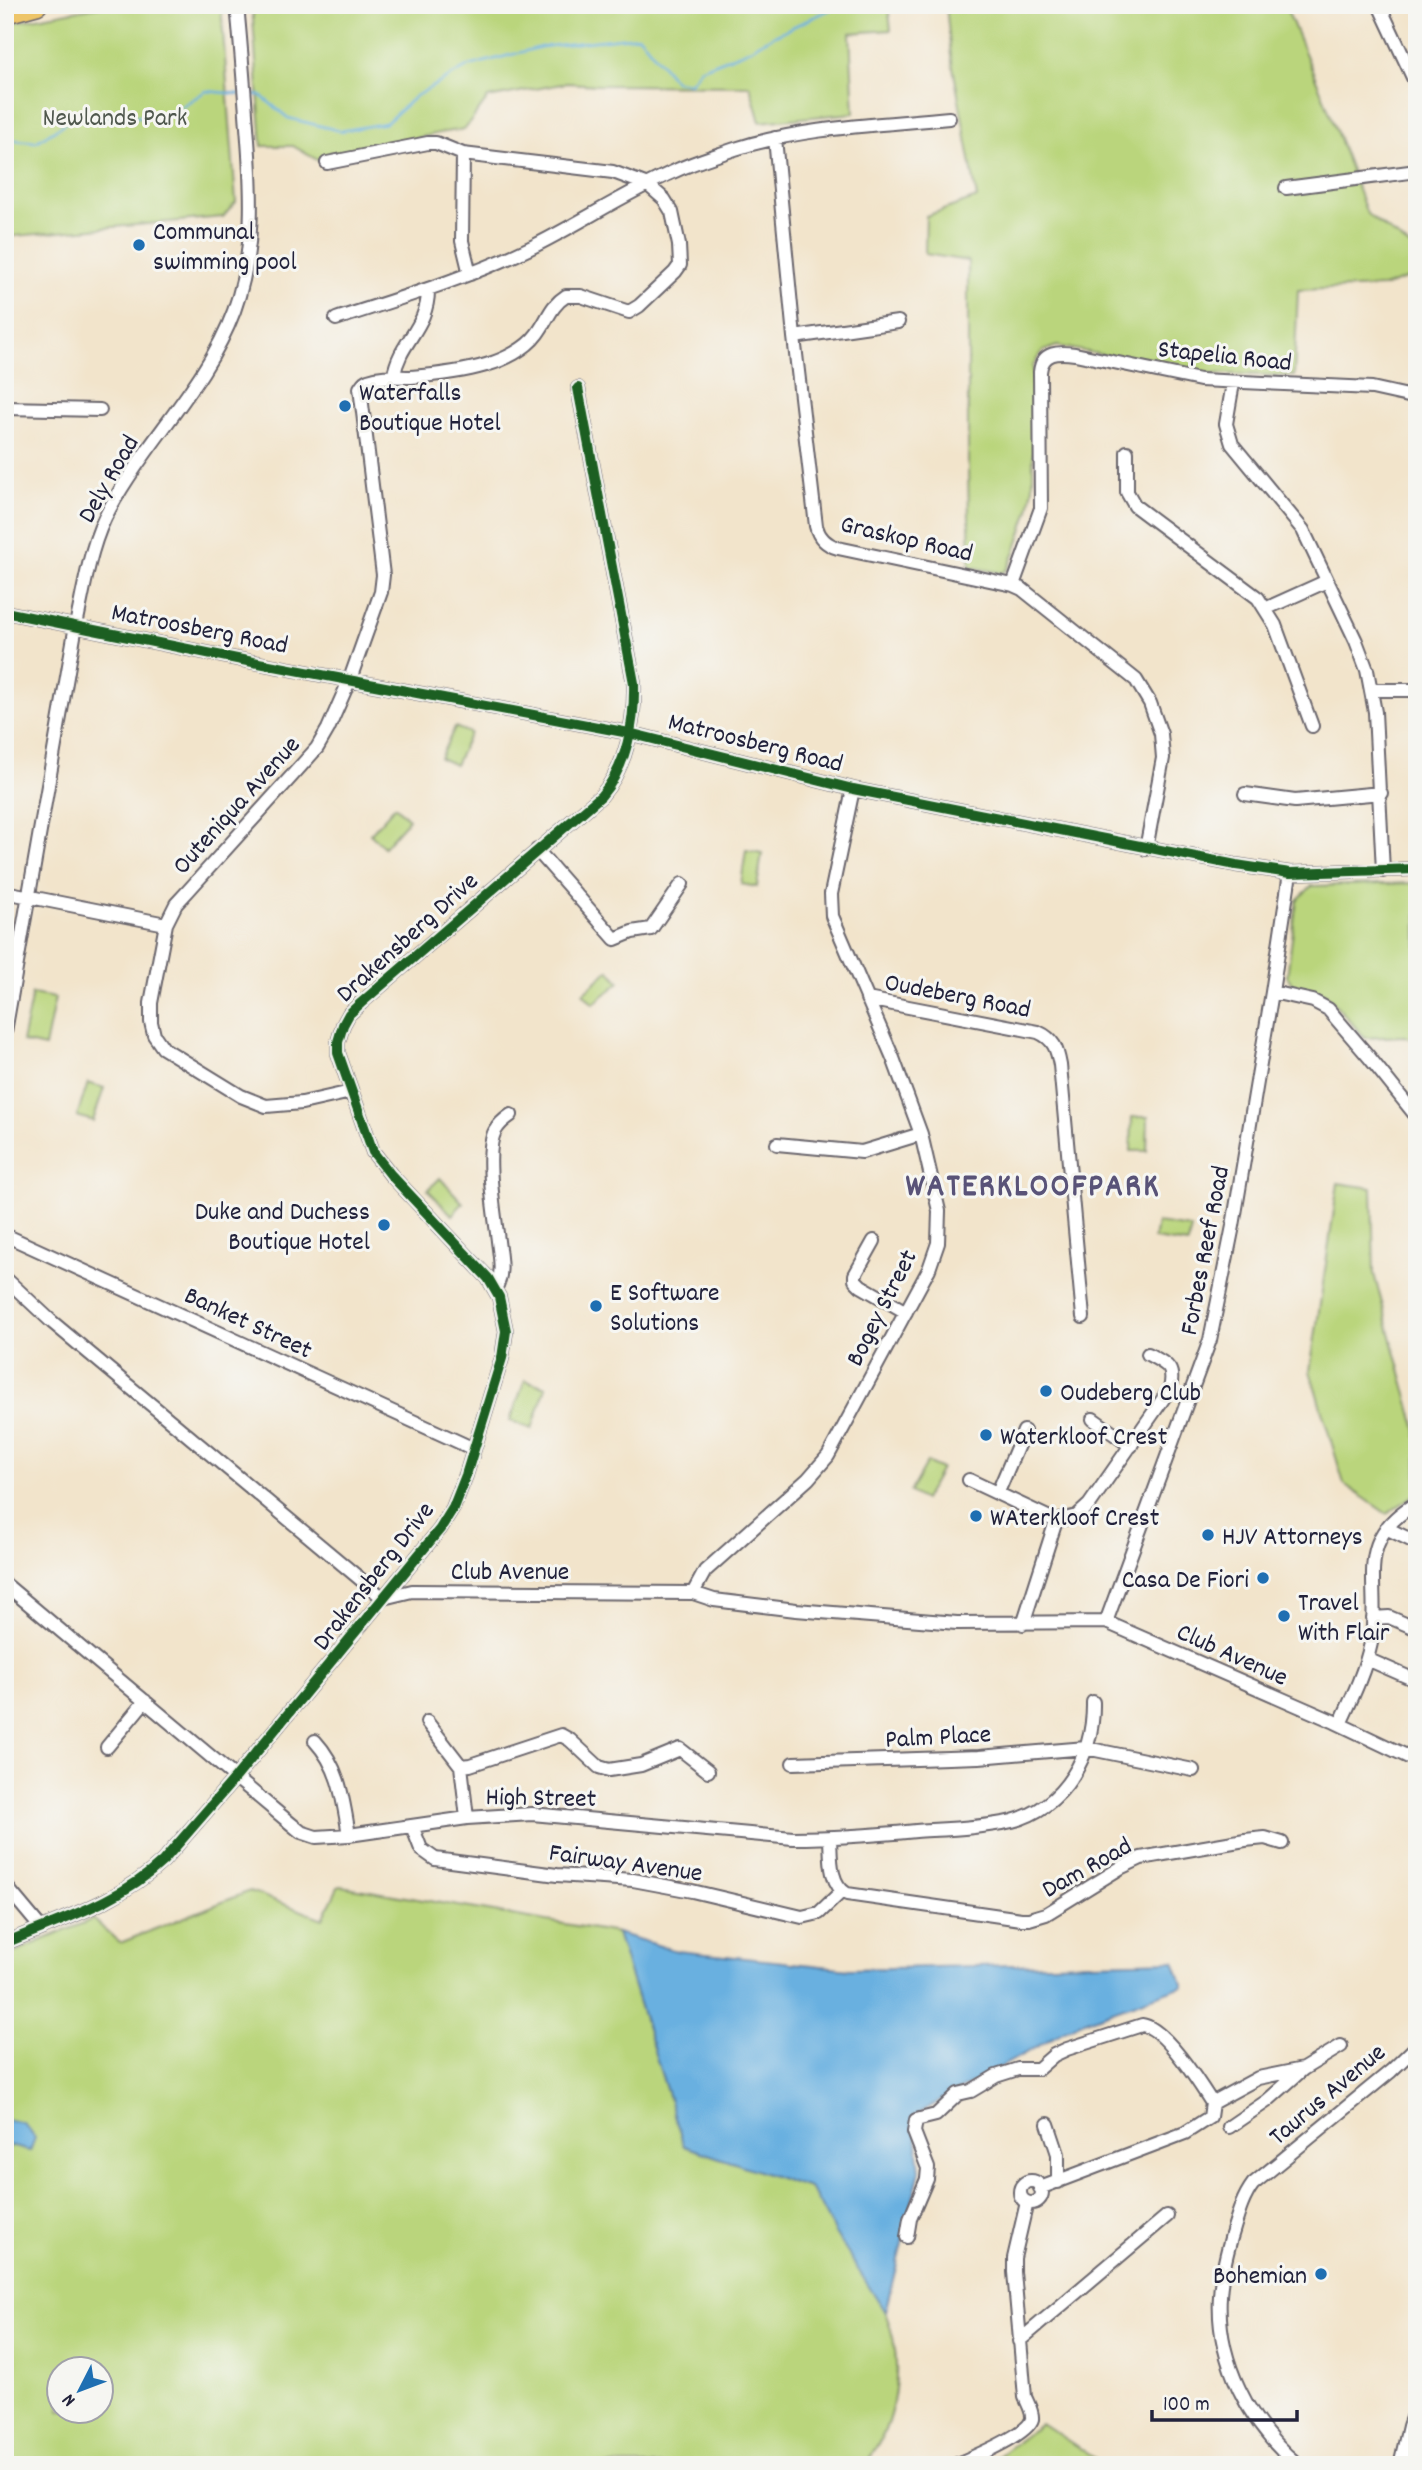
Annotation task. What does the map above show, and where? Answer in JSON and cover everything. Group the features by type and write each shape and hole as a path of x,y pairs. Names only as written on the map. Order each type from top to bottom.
{"highway":[{"path":"5,14 38,5"}],"street":[{"name":"Dely Road","path":"5,1032 86,573 109,508 212,357 234,310 247,259 253,214 237,5"},
{"path":"1379,5 1417,86"},
{"path":"336,318 470,274 531,248 677,170 775,138 949,118"},
{"name":"Graskop Road","path":"775,138 794,337 817,526 825,542 838,548 1013,585 1034,597 1123,668 1143,689 1161,734 1163,753 1146,849"},
{"path":"327,163 419,143 436,143 463,154 613,172 648,185 672,212 680,265 635,309 629,312 581,296 566,296 552,307 532,341 506,357 487,365 458,371 425,376 394,375 398,358 421,324 427,309 428,289"},
{"path":"463,154 462,241 470,274"},
{"path":"1286,188 1417,171"},
{"path":"794,337 898,322"},
{"name":"Stapelia Road","path":"1013,585 1041,508 1040,372 1044,359 1055,353 1063,352 1161,373 1233,383 1372,388 1417,398"},
{"name":"Outeniqua Avenue","path":"351,1092 302,1103 267,1106 241,1096 163,1048 154,1035 150,1013 166,924 176,904 317,748 350,678 376,609 383,575 360,390 367,380 394,375"},
{"path":"1233,383 1226,424 1232,444 1303,530 1356,641 1373,690 1381,793 1383,871"},
{"name":"Drakensberg Drive","path":"5,1942 123,1892 150,1874 236,1777 448,1519 474,1449 505,1343 504,1317 495,1289 477,1265 380,1163 373,1152 338,1053 338,1042 349,1014 601,796 617,774 629,733 634,683 578,388"},
{"path":"5,408 100,410"},
{"path":"1127,452 1127,492 1135,506 1258,598 1275,625 1312,726"},
{"path":"1265,609 1327,581"},
{"name":"Matroosberg Road","path":"5,612 629,733 853,789 1146,849 1290,873 1417,869"},
{"path":"1373,690 1417,690"},
{"name":"Bogey Street","path":"692,1593 700,1577 711,1566 820,1466 929,1269 940,1229 935,1189 920,1134 893,1058 830,906 853,789"},
{"path":"1245,794 1295,801 1381,793"},
{"path":"537,850 615,939 632,932 647,932 652,929 682,884"},
{"name":"Forbes Reef Road","path":"1106,1622 1210,1340 1224,1276 1290,873"},
{"path":"5,892 166,924"},
{"path":"1272,992 1313,1001 1328,1009 1417,1117"},
{"name":"Oudeberg Road","path":"867,999 1038,1032 1053,1043 1060,1065 1083,1317"},
{"path":"495,1289 502,1272 491,1172 491,1145 494,1132 511,1115"},
{"path":"777,1144 863,1152 920,1134"},
{"name":"Banket Street","path":"5,1235 474,1449"},
{"path":"874,1241 855,1275 855,1280 906,1312"},
{"path":"5,1278 52,1322 383,1598"},
{"path":"5,1289 52,1322"},
{"path":"969,1480 1056,1521 1080,1515 1168,1395 1173,1377 1167,1365 1148,1354"},
{"path":"1093,1419 1131,1446"},
{"path":"998,1492 1024,1431"},
{"path":"1340,1724 1367,1659 1373,1619 1373,1559 1377,1543 1386,1528 1415,1505"},
{"path":"1023,1624 1056,1521"},
{"path":"1386,1528 1417,1543"},
{"name":"Drakensberg Drive","path":"411,1564 412,1591"},
{"name":"High Street","path":"5,1584 290,1824 316,1837 349,1835 467,1818 532,1814 793,1838 830,1838 974,1827 1020,1818 1061,1792 1080,1766 1093,1725 1093,1702"},
{"name":"Club Avenue","path":"383,1598 412,1591 692,1593 714,1600 796,1610 957,1623 1106,1622 1340,1724 1417,1761"},
{"path":"1373,1619 1393,1618 1417,1629"},
{"path":"1367,1659 1417,1681"},
{"path":"107,1747 145,1702"},
{"path":"427,1722 461,1766 467,1818"},
{"path":"461,1766 561,1735 567,1737 604,1770 615,1771 641,1765 680,1749 686,1751 708,1771"},
{"path":"315,1741 329,1758 338,1778 349,1835"},
{"name":"Palm Place","path":"793,1763 979,1756 1086,1748 1193,1770"},
{"name":"Fairway Avenue","path":"412,1826 421,1849 435,1859 557,1875 634,1880 692,1891 786,1915 802,1917 819,1913 842,1891"},
{"path":"830,1838 834,1877 842,1891"},
{"name":"Dam Road","path":"842,1891 856,1897 1029,1919 1046,1914 1122,1867 1142,1858 1245,1840 1265,1838 1282,1843"},
{"path":"5,1885 41,1928"},
{"path":"907,2237 910,2219 927,2179 928,2168 914,2132 916,2120 941,2112 958,2094 971,2091 996,2076 1018,2069 1038,2069 1054,2055 1067,2049 1149,2025 1175,2053 1212,2103 1210,2117 1185,2133 1040,2188 1040,2198 1027,2202 1014,2258 1019,2341 1025,2397 1032,2416 1031,2422 1022,2431 955,2465"},
{"path":"1229,2127 1267,2101 1303,2069 1341,2046"},
{"name":"Taurus Avenue","path":"1298,2465 1279,2447 1247,2405 1226,2352 1220,2296 1228,2249 1245,2195 1262,2175 1350,2106 1417,2046"},
{"path":"1212,2103 1258,2078 1303,2069"},
{"path":"1048,2124 1058,2154 1058,2182"},
{"path":"1019,2341 1167,2216"},
{"path":"1400,2465 1417,2404"}],"green space":[{"name":"Newlands Park","path":"106,5 221,5 236,202 223,217 5,237 5,24"},
{"path":"252,5 888,5 891,30 850,33 854,113 760,122 750,86 567,83 488,98 465,129 319,161 293,146 262,146"},
{"path":"946,5 1285,5 1326,103 1367,214 1417,252 1417,275 1383,287 1298,290 1294,376 1197,373 1057,346 1043,351 1033,365 1033,487 1029,510 1015,552 1007,569 1002,573 970,567 968,261 925,254 926,216 977,198 951,56"},
{"path":"455,727 470,733 455,765 440,758"},
{"path":"395,806 409,819 384,847 370,834"},
{"path":"746,850 762,853 757,887 741,884"},
{"path":"1417,883 1417,1041 1404,1036 1365,1038 1326,994 1296,990 1287,976 1297,900 1312,886"},
{"path":"609,970 620,982 593,1004 583,993"},
{"path":"32,994 55,998 45,1047 22,1042"},
{"path":"88,1083 104,1088 93,1121 77,1116"},
{"path":"1132,1117 1148,1117 1147,1151 1131,1151"},
{"path":"440,1178 463,1203 452,1215 428,1190"},
{"path":"1338,1183 1372,1188 1374,1274 1417,1431 1417,1493 1387,1514 1344,1484 1310,1371"},
{"path":"1157,1223 1191,1228 1188,1244 1154,1239"},
{"path":"525,1380 546,1387 532,1429 510,1421"},
{"path":"927,1462 941,1469 924,1500 910,1492"},
{"path":"341,1886 617,1933 684,2146 809,2188 819,2200 885,2312 895,2351 895,2392 884,2431 864,2465 5,2465 5,1956 93,1919 120,1943 250,1891 323,1919 338,1887"},
{"path":"1041,2423 1105,2465 987,2465"}],"water":[{"path":"617,1933 677,1951 850,1969 1174,1961 1183,1986 1079,2023 914,2116 920,2171 885,2312 809,2188 684,2146"},
{"path":"5,2119 23,2123 35,2138 30,2151 5,2145"}],"waterway":[{"path":"250,95 260,95 288,118 341,131 386,123 416,96 469,66 541,47 639,36 675,81 690,83 700,69 744,52 840,5"},
{"path":"5,139 36,142 70,120 168,115 206,91 240,94"}],"cycle path":[{"path":"5,1943 108,1899 128,1888 163,1861 236,1777 440,1529 453,1508 466,1475 502,1358 506,1331 499,1297 488,1278 391,1175 373,1152 338,1053 338,1042 349,1014 601,796 623,757 631,728 634,683 578,388"},
{"path":"5,612 629,733 853,789 1236,865 1290,873 1417,869"}],"place":[{"name":"Communal swimming pool","path":"139,245"},
{"name":"Waterfalls Boutique Hotel","path":"345,406"},
{"name":"Duke and Duchess Boutique Hotel","path":"384,1225"},
{"name":"E Software Solutions","path":"596,1306"},
{"name":"Oudeberg Club","path":"1046,1391"},
{"name":"Waterkloof Crest","path":"986,1435"},
{"name":"WAterkloof Crest","path":"976,1516"},
{"name":"HJV Attorneys","path":"1208,1535"},
{"name":"Casa De Fiori","path":"1263,1578"},
{"name":"Travel With Flair","path":"1284,1616"},
{"name":"Bohemian","path":"1321,2274"}],"district":[{"name":"WATERKLOOFPARK","path":"1033,1183"}]}
